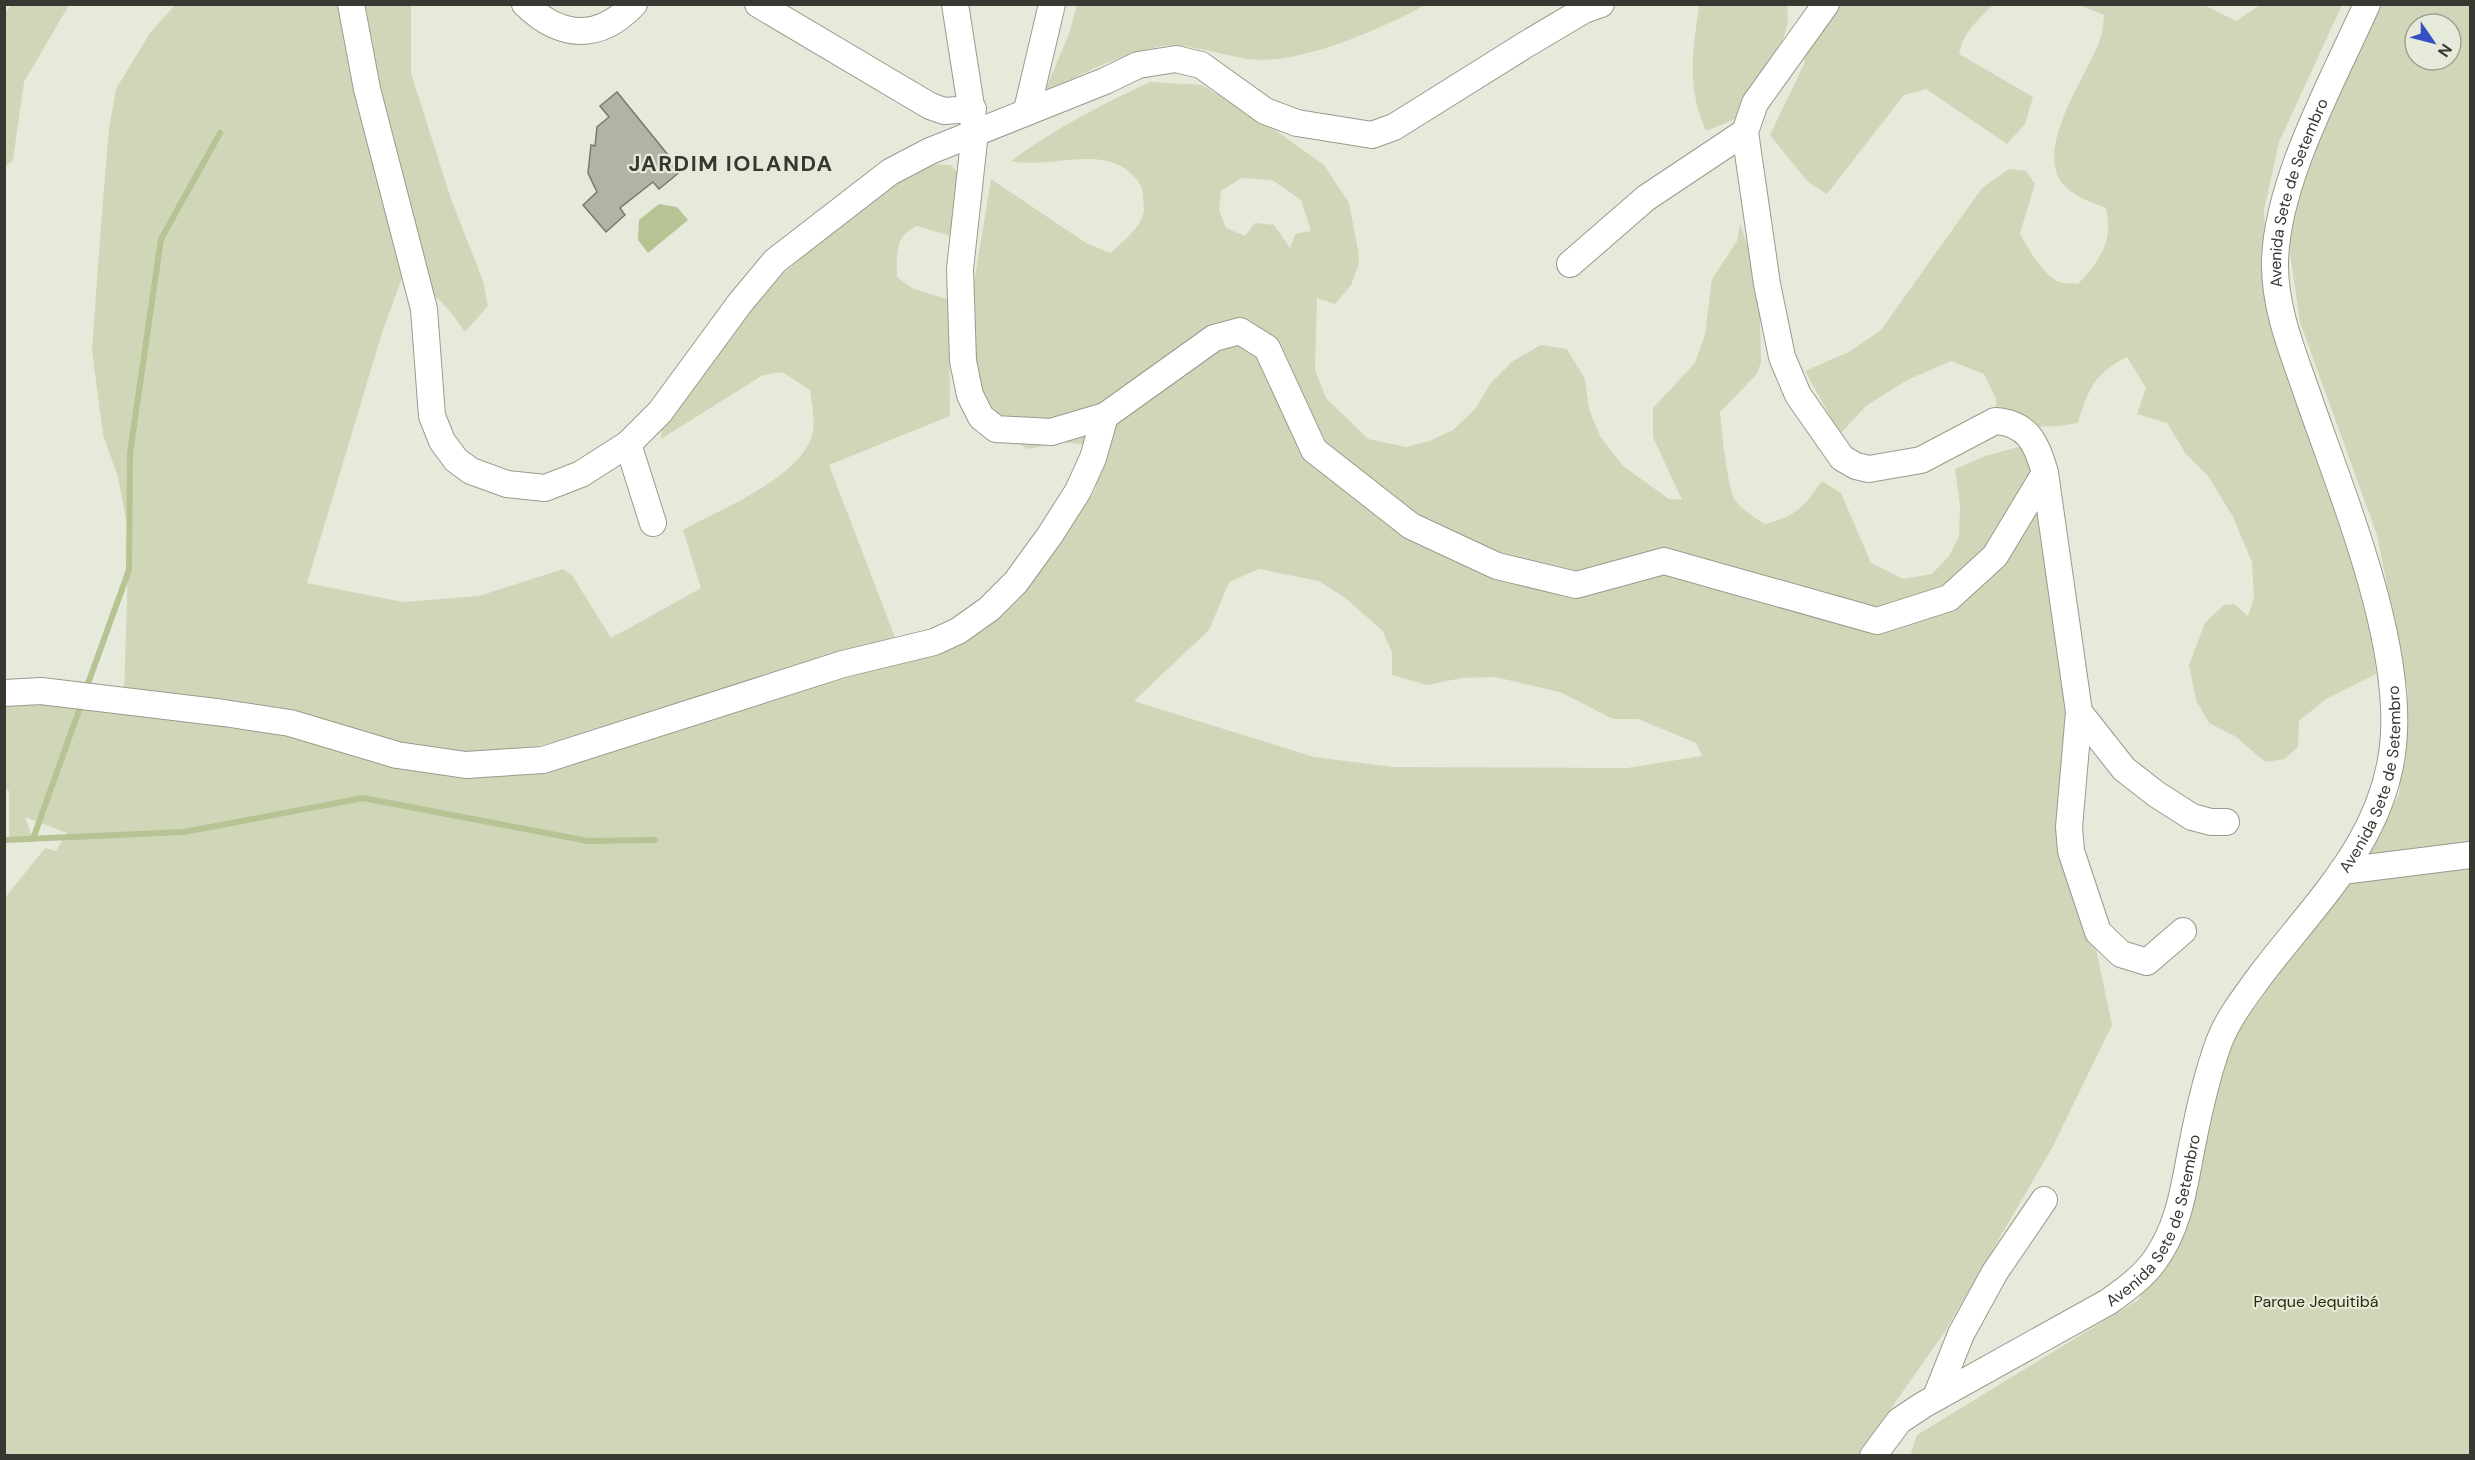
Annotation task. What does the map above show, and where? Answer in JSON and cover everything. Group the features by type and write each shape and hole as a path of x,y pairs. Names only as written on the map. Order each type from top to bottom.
{"street":[{"path":"351,4 367,89 424,309 432,416 442,441 456,460 471,471 507,484 545,488 581,474 628,444 660,412 740,303 776,261 891,172 974,121 1027,110 1105,81 1138,65 1176,59 1201,65 1265,111 1298,123 1341,132 1372,135 1394,127 1525,45 1584,10 1601,4"},
{"path":"525,4 554,25 579,33 605,26 634,4"},
{"path":"758,4 930,106 974,121"},
{"path":"955,4 966,84 974,121 960,269 963,362 970,395 981,417 996,429 1051,432 1105,416 1214,338 1240,331 1267,348 1314,450 1411,526 1497,566 1576,585 1664,561 1877,621 1949,598 1995,556 2045,473"},
{"path":"1027,110 1052,4"},
{"path":"1826,4 1755,103 1745,132 1767,284 1782,357 1798,395 1842,458 1869,469 1921,460 1995,421 2008,422 2026,431 2038,446 2045,473 2079,712 2069,827 2072,851 2098,932 2121,954 2147,962 2183,931"},
{"name":"Avenida Sete de Setembro","path":"1873,1455 1899,1421 1930,1401 2108,1302 2130,1286 2155,1260 2181,1208 2193,1142 2219,1041 2237,1008 2342,871 2375,820 2386,784 2394,744 2393,688 2381,625 2358,540 2282,320 2275,265 2279,225 2292,174 2367,4"},
{"path":"1570,264 1646,198 1745,132"},
{"path":"4,693 41,691 290,723 397,755 466,765 543,760 843,664 934,642 958,631 989,609 1016,582 1050,535 1078,491 1093,458 1105,416"},
{"path":"628,444 653,524"},
{"path":"2079,712 2124,769 2156,794 2192,817 2211,822 2226,822"},
{"path":"2342,871 2470,855"},
{"path":"1930,1401 1960,1334 1995,1272 2044,1200"}],"green space":[{"path":"11,5 69,5 24,82 13,160 5,167 4,15"},
{"path":"175,5 411,5 411,73 450,196 483,281 488,306 465,332 446,306 430,292 412,282 401,280 381,336 307,583 403,602 479,596 563,569 572,575 611,638 701,588 683,530 754,493 788,469 801,455 810,441 813,429 810,390 782,372 763,375 661,439 662,427 737,324 784,273 869,202 925,164 951,165 965,181 957,238 917,226 904,235 898,247 897,261 897,277 912,288 949,300 950,416 829,465 896,640 611,727 522,750 425,753 309,718 228,700 124,694 129,535 118,477 103,435 92,350 101,225 109,128 116,89 150,33"},
{"path":"1077,5 1425,5 1386,25 1339,44 1291,57 1268,60 1248,59 1193,48 1162,46 1116,59 1044,93 1069,34"},
{"path":"1699,5 1787,5 1788,20 1780,54 1740,117 1706,131 1693,83 1693,53"},
{"path":"1814,5 1993,5 1968,33 1959,54 2033,97 2025,124 2007,144 1926,89 1904,95 1827,194 1808,182 1770,135 1804,64"},
{"path":"2079,5 2204,5 2236,21 2260,5 2342,5 2279,142 2264,210 2267,272 2335,494 2373,633 2376,674 2326,699 2299,721 2298,747 2285,759 2265,762 2235,736 2209,723 2196,700 2189,665 2205,623 2224,605 2234,604 2248,616 2254,598 2252,562 2233,517 2208,476 2186,454 2167,423 2137,414 2146,388 2127,357 2107,369 2094,383 2078,423 2059,426 1996,428 1996,399 1984,374 1951,361 1907,380 1866,406 1840,434 1805,371 1849,352 1881,330 1982,188 2009,169 2026,171 2035,184 2020,233 2041,267 2059,282 2078,284 2099,258 2108,231 2106,208 2071,192 2062,183 2055,167 2055,149 2059,130 2102,32 2104,15"},
{"name":"Parque Jequitibá","path":"2379,5 2470,5 2470,1455 1910,1456 1917,1435 2138,1300 2190,1212 2221,1053 2343,888 2399,795 2408,692 2377,535 2300,322 2288,240 2306,154"},
{"path":"1150,82 1202,85 1267,124 1324,165 1349,203 1359,264 1351,285 1335,304 1317,298 1315,370 1326,398 1368,439 1406,447 1429,441 1453,430 1476,408 1490,384 1513,361 1541,345 1567,349 1585,379 1589,409 1600,436 1623,466 1669,499 1682,500 1653,437 1653,408 1695,363 1705,335 1712,279 1737,241 1740,224 1759,278 1761,362 1757,374 1720,412 1732,494 1738,504 1749,514 1765,524 1784,518 1804,504 1822,481 1841,493 1871,563 1903,579 1932,574 1949,556 1959,536 1960,506 1955,469 1985,456 2018,447 2043,453 2070,695 2062,844 2095,944 2112,1025 2052,1148 1944,1333 1858,1455 5,1455 4,899 45,848 56,851 67,833 25,817 33,839 9,840 9,791 4,787 5,704 62,705 242,725 486,775 928,656 1013,597 1095,491 1101,458 1090,445 1062,442 1028,449 1003,434 983,405 969,356 972,295 991,179 1086,243 1111,253 1134,231 1144,213 1142,188 1125,168 1095,159 1026,163 1011,161 1061,128","holes":["1241,178 1272,180 1301,200 1311,231 1295,234 1290,248 1274,225 1255,223 1245,236 1226,228 1219,210 1221,191","1259,569 1319,581 1344,597 1382,630 1392,652 1392,675 1427,685 1462,678 1495,677 1560,692 1613,719 1638,719 1696,743 1702,756 1627,768 1393,767 1314,757 1134,701 1209,630 1229,582"]}],"shaded area":[{"path":"659,204 677,207 688,220 648,253 638,240 639,220"}],"building":[{"path":"617,92 681,171 659,189 653,182 620,208 625,215 606,232 583,205 597,192 588,173 591,145 595,146 597,127 609,117 600,106"}],"waterway":[{"path":"86,689 129,570 130,453 161,239 220,133"},
{"path":"33,839 82,702"},
{"path":"4,840 184,832 363,798 588,841 655,840"}],"district":[{"name":"JARDIM IOLANDA","path":"731,163"}]}
